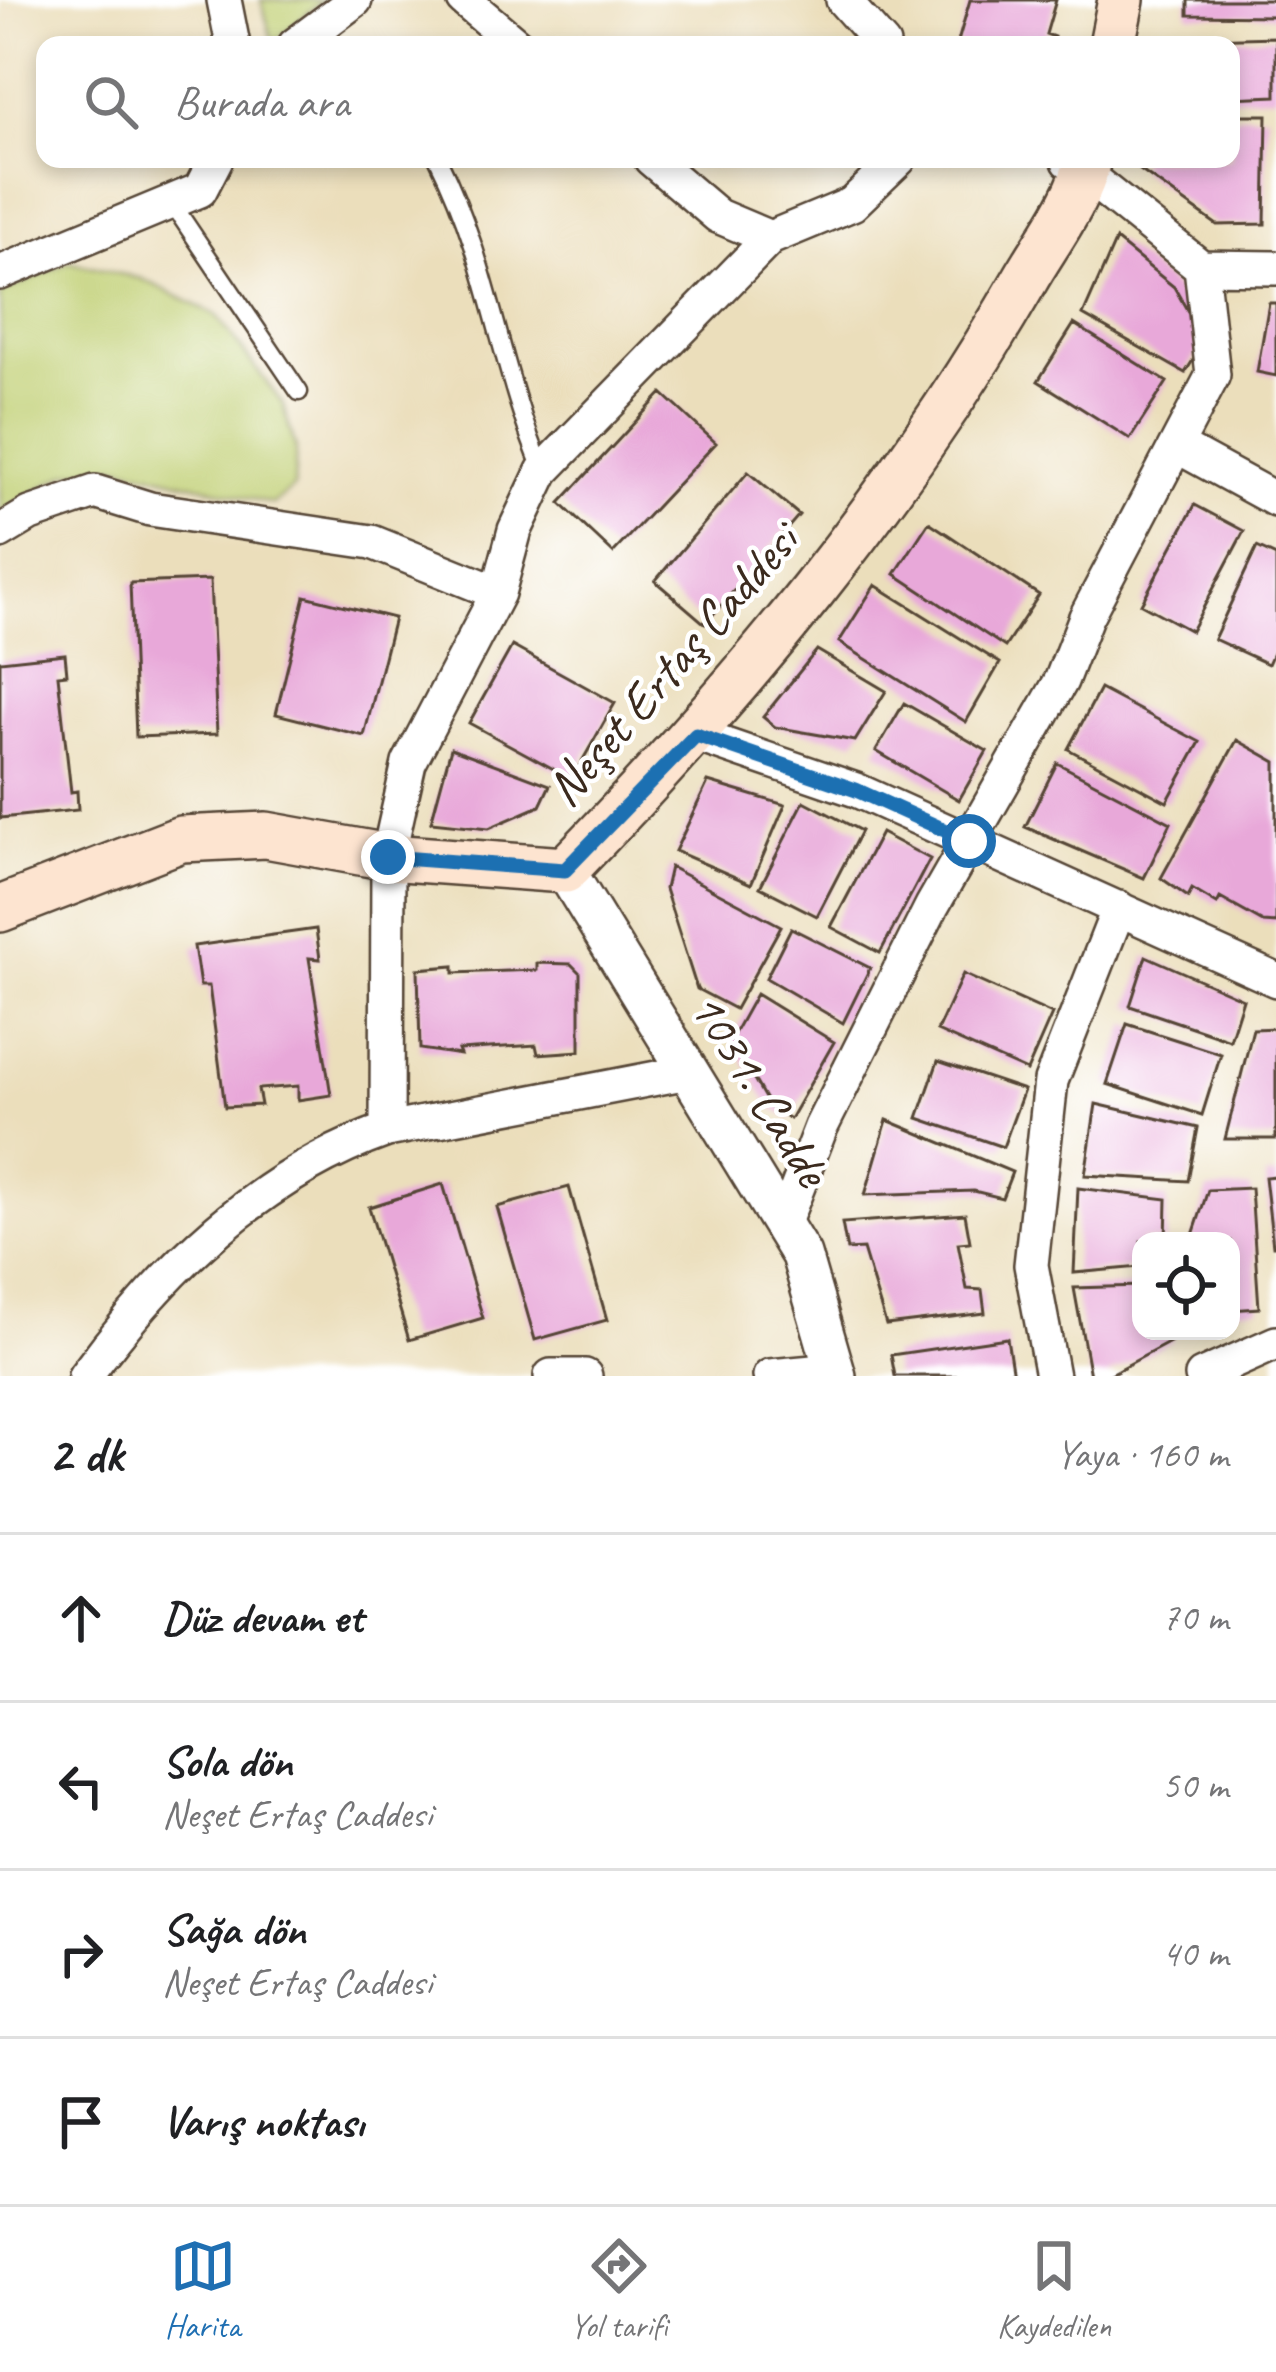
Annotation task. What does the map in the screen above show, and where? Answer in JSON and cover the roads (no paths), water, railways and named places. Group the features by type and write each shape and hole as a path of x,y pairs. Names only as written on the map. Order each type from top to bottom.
{"main road":[{"path":"1114,36 1121,0"},
{"name":"Neşet Ertaş Caddesi","path":"0,909 181,838 266,835 388,857 565,870 696,735 851,542 995,331 1078,168"}],"street":[{"path":"224,0 231,36"},
{"path":"307,36 355,0"},
{"path":"464,0 506,36"},
{"path":"840,2 874,36"},
{"path":"0,273 200,190 211,168"},
{"path":"662,168 718,215 770,238"},
{"path":"387,1130 388,857 409,763 498,593 515,530 543,471 770,238 852,204 890,168"},
{"path":"1085,168 1201,267 1276,268"},
{"path":"782,1225 821,1127 969,841 1061,681 1086,617 1179,448 1213,375 1201,267"},
{"path":"1179,448 1276,500"},
{"path":"0,532 30,514 95,492 150,509 372,542 498,593"},
{"path":"696,735 856,790 1276,980"},
{"name":"1031. Cadde","path":"565,870 801,1255 836,1373"},
{"path":"1052,1376 1031,1264 1052,1081 1119,908"},
{"path":"85,1376 130,1315 214,1230 302,1168 387,1130 688,1072"},
{"path":"1202,1376 1276,1343"},
{"path":"770,1376 836,1373"},
{"path":"551,1376 584,1376"}],"lane":[{"path":"442,168 469,221 490,289 516,408 543,471"},
{"path":"171,202 299,392"}]}
